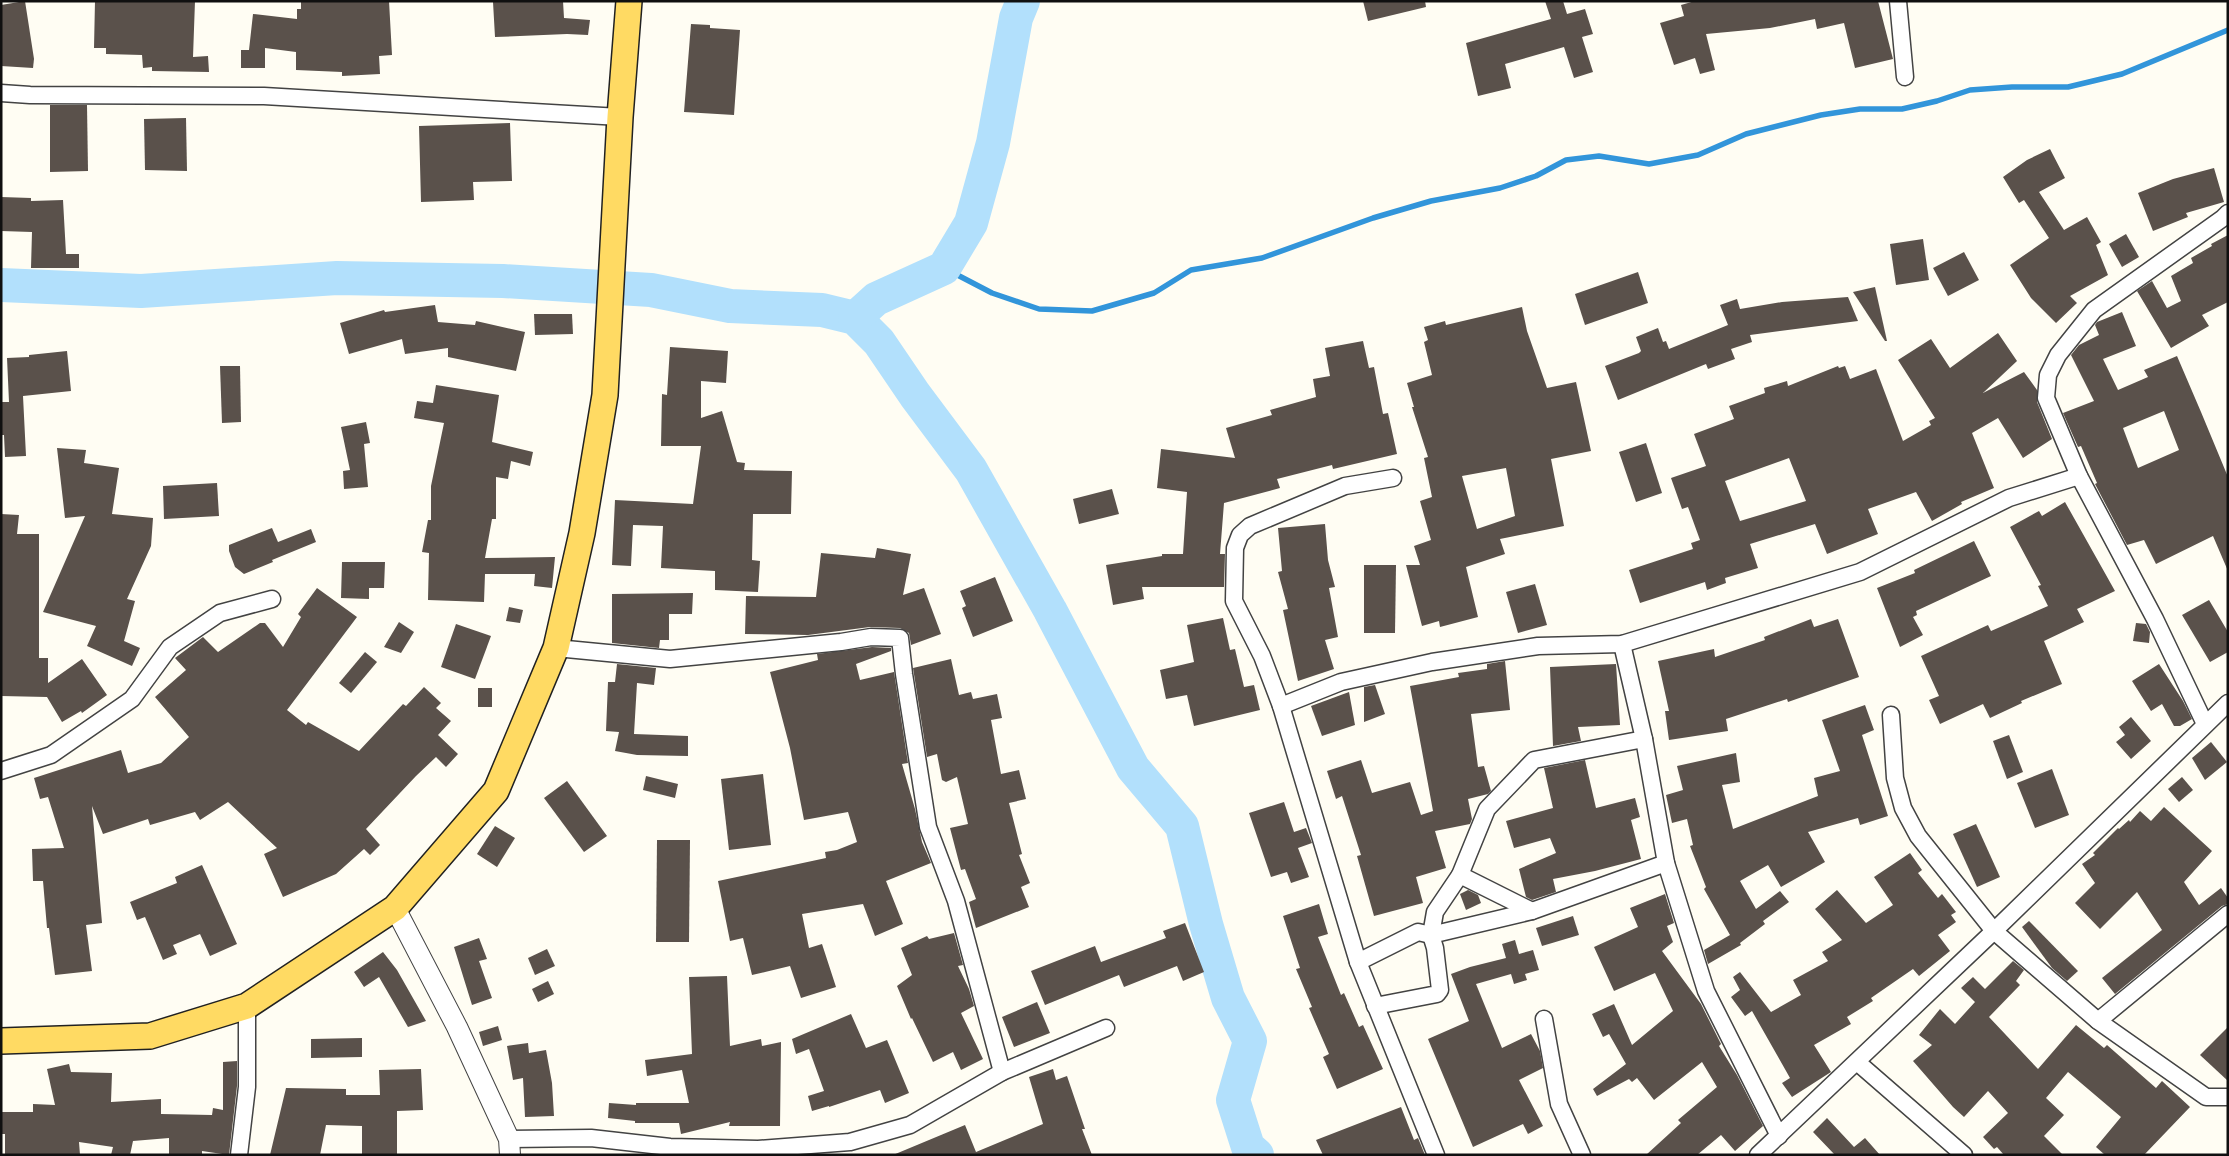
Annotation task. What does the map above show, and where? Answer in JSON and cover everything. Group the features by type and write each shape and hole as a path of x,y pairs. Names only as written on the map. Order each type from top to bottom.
{"main road":[{"path":"2,1037 150,1036 246,1006 395,908 496,791 556,648 582,533 605,395 620,117 629,1"}],"street":[{"path":"1898,1 1905,77"},
{"path":"1,93 30,95 264,96 620,117"},
{"path":"2205,724 2155,619 2080,476 2046,398 2048,375 2058,355 2094,310 2224,218 2228,213"},
{"path":"1281,706 1341,682 1432,662 1538,646 1622,644 1860,572 2008,498 2080,476"},
{"path":"1393,478 1345,486 1250,526 1240,535 1235,548 1234,600 1262,656 1281,706 1358,962 1436,1155"},
{"path":"1,771 51,755 132,699 170,647 220,614 272,599"},
{"path":"556,648 670,658 841,642 871,636 900,638 928,827 956,901 1002,1072"},
{"path":"1622,644 1644,739 1666,863 1706,991 1779,1136"},
{"path":"1758,1155 1994,932 2228,703"},
{"path":"1891,715 1895,778 1904,808 1918,836 1994,932 2098,1021 2206,1097 2228,1097"},
{"path":"1375,1006 1437,994 1440,990 1435,948 1431,935 1435,912 1460,875 1486,809 1534,760 1644,739"},
{"path":"1358,962 1418,932 1431,935 1532,910 1666,863"},
{"path":"1460,875 1532,910"},
{"path":"395,908 457,1027 510,1147 591,1138 670,1147 758,1149 850,1148 910,1125 1002,1072 1106,1028"},
{"path":"2098,1021 2228,914"},
{"path":"239,1155 247,1086 246,1006"},
{"path":"1544,1019 1560,1104 1582,1155"},
{"path":"1857,1062 1964,1155"}],"building":[{"path":"25,1 34,59 33,68 1,66 1,5"},
{"path":"95,1 195,1 193,57 208,56 209,72 152,71 152,67 143,68 142,55 106,54 106,48 94,48"},
{"path":"301,1 389,1 392,55 379,56 380,74 342,76 342,72 296,70 296,52 265,48 265,68 241,68 241,50 249,50 253,14 297,19 297,9 301,9"},
{"path":"563,1 564,18 590,20 588,35 495,37 493,2"},
{"path":"1363,1 1425,1 1426,7 1368,21"},
{"path":"1545,1 1563,1 1567,14 1585,9 1593,34 1582,37 1593,72 1574,78 1564,47 1505,64 1511,88 1478,96 1466,43 1551,19"},
{"path":"1695,1 1878,1 1893,59 1855,68 1844,23 1817,29 1815,19 1770,28 1706,34 1715,70 1700,74 1695,58 1674,65 1660,23 1684,16 1681,5"},
{"path":"691,24 710,25 710,28 740,30 734,115 684,112"},
{"path":"50,105 87,105 88,171 50,172"},
{"path":"186,118 187,171 145,170 144,119"},
{"path":"510,123 512,181 473,182 474,200 421,202 419,126"},
{"path":"2050,149 2065,178 2039,192 2064,230 2087,217 2101,242 2096,245 2108,275 2070,296 2077,303 2056,323 2031,298 2010,265 2049,238 2024,200 2019,203 2003,177 2027,160"},
{"path":"2214,168 2224,202 2186,213 2188,217 2153,231 2138,193 2173,179"},
{"path":"1,197 31,198 31,201 63,200 66,254 79,254 79,268 31,268 32,232 1,231"},
{"path":"2126,234 2139,257 2122,267 2109,244"},
{"path":"2228,235 2228,302 2202,315 2209,326 2171,348 2137,291 2152,281 2167,308 2181,301 2171,276 2193,263 2191,258"},
{"path":"1923,239 1929,280 1896,285 1890,244"},
{"path":"1964,252 1979,280 1948,296 1933,268"},
{"path":"1638,272 1648,303 1585,325 1575,294"},
{"path":"1875,287 1887,341 1885,341 1853,292"},
{"path":"1848,297 1858,321 1750,335 1752,342 1731,349 1735,359 1708,369 1706,364 1618,400 1605,366 1639,353 1641,351 1636,337 1658,328 1663,342 1666,341 1669,349 1728,325 1720,305 1737,299 1740,309 1782,302"},
{"path":"435,305 438,322 475,325 476,321 525,332 516,371 448,357 448,348 405,354 402,339 349,354 340,323 384,310 385,312"},
{"path":"1522,307 1527,331 1547,388 1576,382 1591,451 1551,459 1564,526 1500,539 1505,554 1466,567 1478,617 1440,627 1439,621 1422,626 1406,565 1420,565 1414,546 1431,540 1420,501 1432,497 1424,458 1428,457 1412,407 1414,407 1407,383 1432,375 1424,342 1428,340 1424,327 1445,321 1446,325","holes":["1506,468 1515,516 1477,529 1462,476"]},
{"path":"2122,312 2136,346 2103,359 2118,390 2148,377 2144,370 2177,356 2228,477 2228,571 2213,536 2156,564 2144,540 2127,545 2095,484 2097,483 2081,446 2078,447 2063,413 2094,401 2071,355 2079,345 2099,335 2095,325 2097,322","holes":["2164,411 2179,450 2138,468 2123,428"]},
{"path":"534,314 572,314 573,334 535,335"},
{"path":"1998,333 2017,361 1983,393 2024,372 2037,390 2037,402 2052,439 2023,458 1998,418 1972,433 1994,488 1961,502 1962,504 1932,521 1916,492 1868,509 1878,534 1827,554 1815,524 1750,544 1758,568 1725,578 1726,583 1707,590 1705,582 1640,603 1629,570 1693,549 1691,543 1700,540 1688,507 1682,509 1671,478 1706,466 1694,434 1734,419 1729,406 1765,393 1764,388 1787,381 1788,386 1838,366 1839,368 1845,366 1850,379 1876,369 1903,441 1931,425 1929,421 1935,418 1898,360 1931,339 1950,368","holes":["1789,458 1806,501 1740,521 1725,481"]},
{"path":"1363,341 1369,368 1374,367 1383,414 1388,413 1397,454 1333,469 1332,465 1277,479 1280,488 1224,503 1220,554 1225,554 1224,587 1142,587 1144,599 1113,605 1106,565 1162,556 1162,554 1183,554 1187,492 1157,488 1161,449 1235,458 1226,428 1272,415 1270,410 1316,397 1313,379 1330,376 1325,348"},
{"path":"670,347 728,351 726,383 701,381 701,418 722,411 737,462 745,463 744,470 792,471 791,514 753,514 752,560 760,561 758,592 715,590 715,571 661,568 663,526 633,525 631,566 612,565 615,500 693,504 701,446 661,446 662,394 667,395"},
{"path":"67,351 71,391 23,396 26,456 5,457 4,435 1,435 1,402 9,402 7,358 29,357 29,355"},
{"path":"220,366 240,366 241,422 222,423"},
{"path":"436,385 499,395 492,442 533,452 530,466 511,461 508,479 496,477 496,519 492,519 485,558 555,557 552,588 534,586 535,574 485,574 484,602 428,600 429,553 422,552 428,520 431,520 431,486 444,423 414,418 417,401 433,403"},
{"path":"366,422 370,443 364,444 368,487 344,489 343,471 350,470 341,427"},
{"path":"1646,443 1662,493 1636,502 1619,452"},
{"path":"57,448 86,450 84,463 119,468 112,514 153,518 151,546 127,599 135,601 124,641 140,648 132,666 87,646 96,626 43,612 85,516 65,518"},
{"path":"217,483 219,516 164,519 163,486"},
{"path":"1112,489 1119,514 1079,524 1073,499"},
{"path":"2065,502 2115,591 2077,609 2084,622 2044,641 2062,684 2021,701 2022,703 1990,718 1983,704 1940,724 1929,700 1939,696 1921,656 1988,625 1991,631 2048,606 2038,586 2041,585 2010,527 2039,511 2042,516"},
{"path":"1,514 19,515 17,534 39,534 39,658 48,658 48,683 82,659 107,695 82,713 81,711 62,722 47,697 1,696"},
{"path":"1325,524 1328,560 1335,587 1329,588 1338,637 1325,640 1334,669 1298,681 1283,610 1288,609 1278,572 1282,571 1278,528"},
{"path":"272,528 278,542 311,529 316,542 244,574 235,567 229,551 229,545"},
{"path":"1974,541 1991,576 1916,611 1917,615 1913,617 1923,635 1900,647 1877,588 1915,573 1914,570"},
{"path":"877,548 911,554 903,595 924,588 941,634 911,645 909,633 900,628 870,627 808,635 745,634 746,596 816,597 821,553 875,558"},
{"path":"342,562 385,562 384,588 369,588 369,599 341,598"},
{"path":"1364,565 1396,565 1395,633 1364,633"},
{"path":"995,577 1013,621 973,637 962,608 966,606 960,591"},
{"path":"1535,584 1547,625 1518,633 1506,592"},
{"path":"317,588 357,617 287,710 306,725 308,722 359,751 403,704 406,706 424,687 441,703 436,708 451,721 438,735 458,754 446,767 436,757 366,829 380,845 370,855 364,849 336,874 283,897 264,854 277,848 228,802 200,820 195,812 150,825 148,819 103,834 92,806 102,923 86,925 92,971 55,975 49,928 47,928 43,881 33,881 32,849 64,848 48,797 40,799 34,778 121,750 128,773 161,763 189,737 155,697 186,670 175,658 203,637 218,652 260,623 265,623 283,647 301,617 298,614"},
{"path":"693,593 692,614 669,614 669,640 660,640 659,648 612,643 612,594"},
{"path":"2209,600 2228,632 2228,652 2210,662 2182,615"},
{"path":"509,607 523,610 520,623 506,621"},
{"path":"1223,618 1230,650 1235,649 1244,687 1254,685 1260,710 1194,726 1187,695 1166,699 1160,670 1194,662 1187,625"},
{"path":"1811,619 1814,627 1838,619 1859,677 1788,702 1787,699 1726,719 1728,731 1669,740 1665,711 1669,711 1658,661 1714,649 1715,657 1765,640 1764,637"},
{"path":"399,622 414,632 401,653 384,647"},
{"path":"2136,623 2146,624 2150,632 2149,643 2133,641"},
{"path":"456,624 491,636 475,679 441,667"},
{"path":"872,647 891,648 891,651 856,664 860,680 894,672 908,763 902,764 922,842 931,863 886,881 903,924 875,936 863,904 802,914 809,948 822,944 836,987 801,998 790,966 752,975 743,938 730,941 718,881 826,858 825,852 837,850 857,842 848,812 804,820 790,748 770,672 818,660 817,654"},
{"path":"365,652 377,662 351,693 339,683"},
{"path":"951,659 959,695 971,692 973,699 997,694 1002,718 991,720 1001,774 1019,770 1026,799 1009,803 1022,854 1019,855 1030,883 1021,887 1029,907 976,928 969,902 976,899 965,869 961,870 950,828 968,824 957,777 946,782 942,780 937,754 927,757 913,668"},
{"path":"1505,661 1510,710 1471,714 1478,767 1484,766 1491,791 1488,794 1468,799 1472,819 1470,824 1435,831 1446,868 1416,877 1423,903 1374,916 1357,856 1361,855 1342,796 1336,799 1327,771 1361,760 1372,793 1410,782 1421,815 1433,811 1410,686 1459,677 1458,673 1487,669 1487,664"},
{"path":"617,664 656,668 654,685 637,683 634,734 688,736 688,756 637,755 615,751 619,732 606,731 608,682 615,682"},
{"path":"1616,664 1620,725 1578,727 1581,741 1553,746 1550,667"},
{"path":"2159,664 2183,701 2192,719 2180,726 2174,726 2162,704 2151,711 2132,681"},
{"path":"1375,685 1385,714 1364,722 1364,687"},
{"path":"478,688 492,688 492,707 478,707"},
{"path":"1349,692 1355,725 1322,736 1311,706"},
{"path":"1865,705 1874,730 1862,735 1888,816 1860,825 1858,818 1808,832 1825,862 1781,887 1768,865 1740,881 1756,909 1780,891 1789,902 1763,921 1765,924 1740,943 1741,945 1708,964 1704,950 1730,935 1704,889 1706,887 1690,846 1693,845 1687,819 1672,823 1666,795 1683,790 1677,766 1736,753 1740,782 1722,785 1733,829 1818,796 1814,778 1840,771 1822,720"},
{"path":"2131,717 2151,741 2131,759 2116,742 2125,735 2119,727"},
{"path":"2009,735 2023,772 2007,779 1993,741"},
{"path":"2211,742 2227,762 2205,780 2192,758"},
{"path":"1585,760 1596,808 1635,798 1640,817 1631,820 1641,859 1595,871 1553,879 1556,892 1532,900 1526,897 1519,869 1556,853 1550,838 1514,848 1506,821 1553,808 1544,768"},
{"path":"2052,769 2069,815 2035,828 2017,783"},
{"path":"763,774 771,845 729,850 721,779"},
{"path":"646,776 678,784 675,798 643,790"},
{"path":"2182,777 2193,790 2179,802 2168,789"},
{"path":"567,781 607,836 584,852 544,798"},
{"path":"1284,802 1294,832 1306,828 1312,843 1298,848 1309,877 1291,883 1287,872 1271,877 1249,813"},
{"path":"2164,807 2212,851 2184,882 2199,905 2221,888 2228,898 2228,904 2222,906 2115,994 2102,978 2162,930 2137,892 2100,929 2075,903 2095,883 2082,864 2095,855 2093,853 2118,828 2129,820 2130,822 2140,811 2151,821"},
{"path":"1976,824 2000,877 1977,887 1953,834"},
{"path":"495,826 515,838 497,867 477,854"},
{"path":"657,840 690,840 689,942 656,942"},
{"path":"1910,853 1922,870 1918,873 1938,898 1942,894 1956,912 1951,915 1956,922 1938,935 1950,951 1919,976 1913,969 1871,998 1873,1001 1847,1017 1851,1024 1814,1045 1831,1072 1792,1097 1782,1083 1790,1078 1752,1011 1745,1016 1731,997 1740,990 1733,977 1740,972 1771,1012 1801,995 1793,980 1828,961 1822,952 1842,940 1815,909 1837,890 1866,923 1893,905 1874,877"},
{"path":"202,865 237,944 210,956 200,934 173,945 177,954 163,960 145,917 137,920 130,902 177,883 175,877"},
{"path":"1468,890 1478,895 1481,903 1466,910 1460,894"},
{"path":"1665,894 1674,923 1667,926 1673,942 1662,951 1701,1004 1721,1044 1719,1046 1737,1075 1763,1126 1735,1151 1721,1135 1697,1155 1646,1155 1681,1123 1678,1120 1717,1087 1702,1062 1654,1100 1637,1078 1632,1082 1629,1079 1597,1096 1593,1089 1626,1064 1609,1034 1603,1037 1592,1014 1614,1004 1632,1045 1673,1011 1655,973 1614,991 1594,947 1638,927 1630,908"},
{"path":"1319,904 1328,934 1318,937 1341,995 1344,993 1359,1027 1363,1025 1383,1069 1337,1089 1323,1057 1329,1054 1309,1008 1312,1007 1296,969 1300,968 1283,916"},
{"path":"1573,916 1579,935 1542,946 1536,928"},
{"path":"2029,921 2078,971 2067,981 2052,968 2022,927"},
{"path":"1185,923 1204,972 1183,981 1177,966 1124,987 1119,975 1045,1005 1031,971 1095,946 1101,962 1166,938 1163,931"},
{"path":"954,933 963,965 958,966 969,989 974,1006 961,1013 983,1059 961,1070 953,1052 933,1062 897,986 912,975 901,948 927,936 929,939"},
{"path":"479,938 487,959 479,961 492,998 472,1005 454,947"},
{"path":"1515,940 1519,954 1533,950 1539,970 1525,974 1527,980 1514,984 1511,974 1476,984 1502,1048 1531,1034 1540,1051 1543,1068 1519,1080 1543,1126 1528,1134 1523,1124 1473,1147 1428,1039 1469,1021 1451,974 1506,958 1502,944"},
{"path":"547,949 555,966 535,975 528,958"},
{"path":"383,952 397,970 426,1021 408,1027 379,977 364,987 354,972"},
{"path":"2013,961 2024,970 2016,981 2020,985 1989,1017 2038,1069 2076,1025 2104,1048 2107,1045 2156,1088 2162,1081 2190,1107 2144,1155 2105,1155 2096,1147 2121,1117 2068,1072 2046,1098 2064,1115 2044,1136 2063,1155 2004,1155 1997,1147 1994,1149 1983,1137 2008,1113 1988,1091 1964,1117 1913,1061 1932,1045 1919,1035 1940,1009 1955,1024 1975,1002 1961,988 1973,977 1985,989"},
{"path":"727,976 730,1046 761,1039 762,1046 781,1042 780,1126 729,1126 730,1122 681,1134 679,1123 635,1123 635,1121 608,1118 609,1103 636,1105 636,1103 689,1103 682,1070 647,1076 645,1060 692,1054 689,977"},
{"path":"548,981 554,994 538,1002 532,989"},
{"path":"1037,1002 1050,1033 1014,1047 1002,1017"},
{"path":"851,1014 866,1048 887,1040 909,1093 885,1103 880,1090 812,1111 808,1096 824,1091 809,1049 796,1054 792,1039"},
{"path":"498,1026 502,1040 483,1046 479,1032"},
{"path":"2228,1027 2228,1081 2200,1055"},
{"path":"362,1038 362,1057 311,1058 311,1039"},
{"path":"528,1043 529,1053 546,1050 552,1083 554,1116 525,1117 523,1078 513,1080 507,1046"},
{"path":"237,1061 237,1086 229,1155 202,1151 202,1155 169,1155 169,1138 133,1141 130,1155 111,1155 113,1147 79,1142 80,1155 5,1155 5,1134 1,1134 1,1112 33,1112 33,1104 55,1105 47,1069 69,1064 71,1072 112,1073 111,1102 161,1099 161,1114 212,1115 213,1108 223,1110 223,1062"},
{"path":"421,1069 423,1110 397,1111 397,1155 362,1155 362,1126 326,1125 320,1155 270,1155 286,1088 346,1089 346,1095 380,1095 379,1070"},
{"path":"1053,1069 1056,1080 1067,1076 1085,1129 1082,1129 1092,1155 893,1155 965,1125 976,1152 1043,1124 1029,1077"},
{"path":"1401,1107 1414,1140 1418,1138 1425,1155 1323,1155 1316,1140"},
{"path":"1827,1118 1854,1147 1865,1138 1880,1155 1835,1155 1813,1132"}],"waterway":[{"path":"855,318 876,299 944,268 971,223 993,143 1016,18 1023,1"},
{"path":"944,268 992,293 1039,309 1092,311 1154,293 1191,270 1262,258 1373,218 1431,201 1500,188 1536,176 1566,160 1599,156 1649,164 1698,155 1746,134 1821,115 1860,109 1902,109 1937,101 1970,90 2012,87 2068,87 2122,74 2228,30"},
{"path":"1,285 141,291 337,278 503,281 651,290 730,306 822,310 855,318 879,342 915,395 971,470 1050,610 1133,768 1182,826 1206,924 1228,998 1250,1041 1233,1100 1248,1147 1257,1155"}]}
